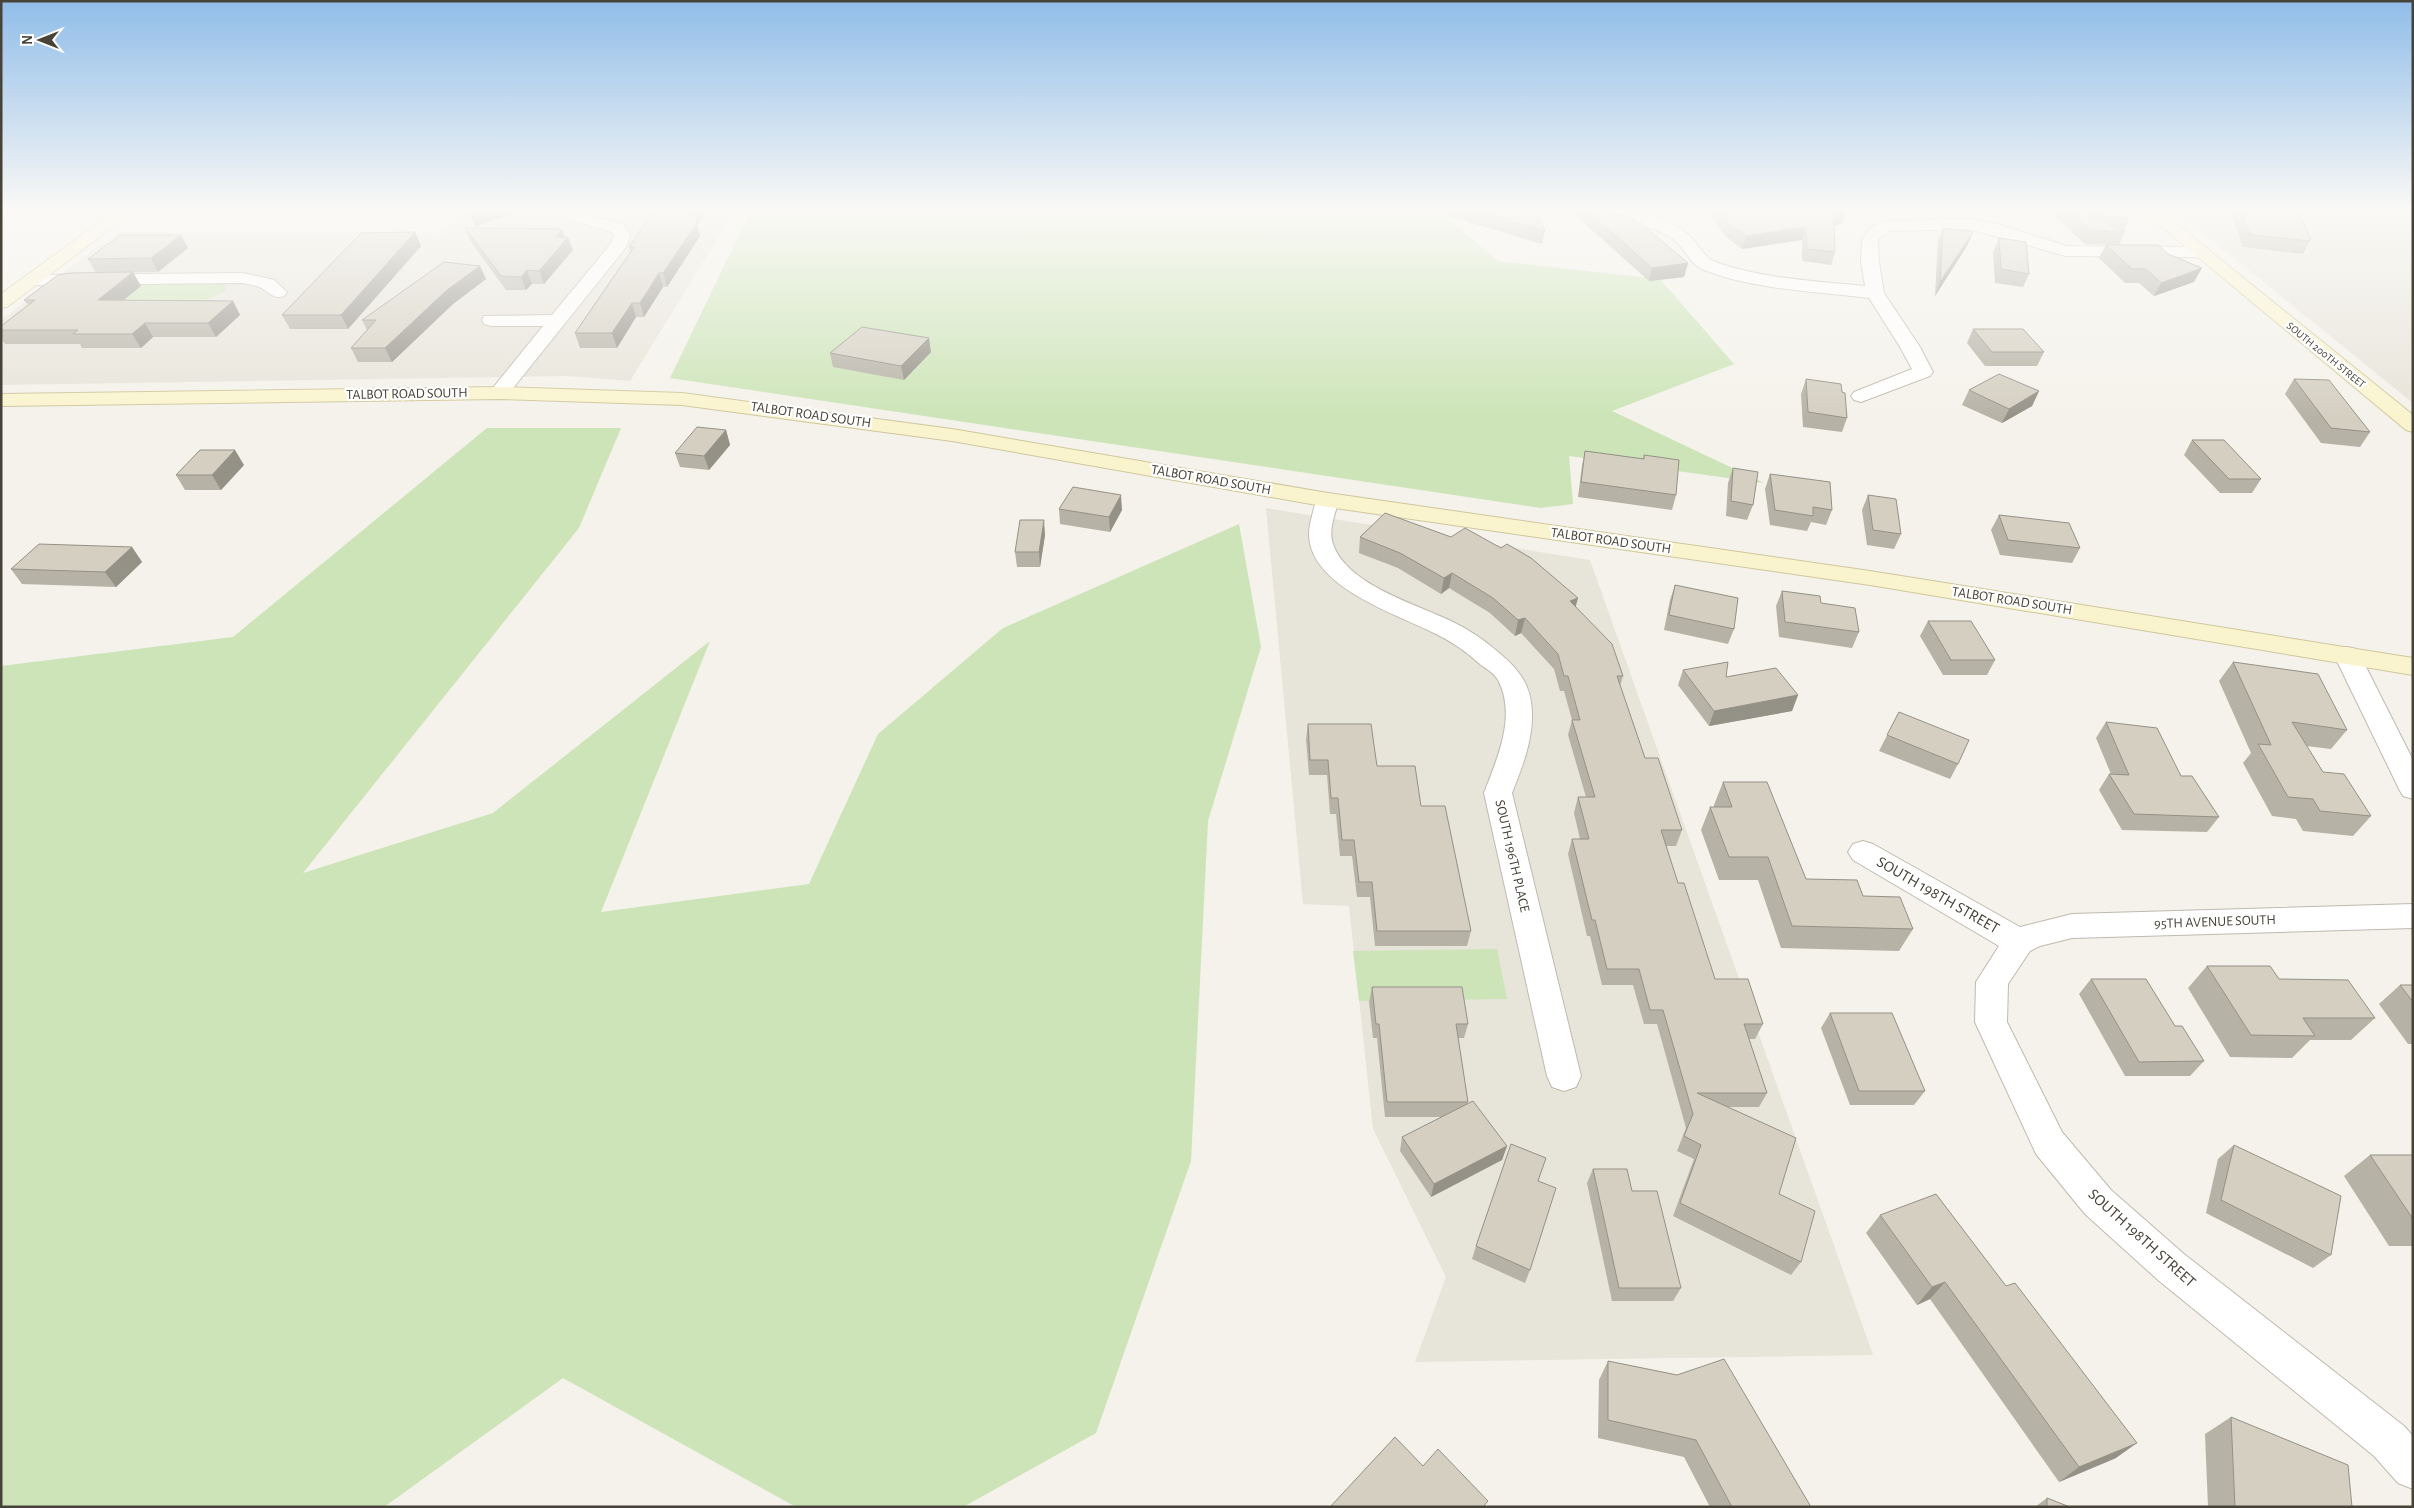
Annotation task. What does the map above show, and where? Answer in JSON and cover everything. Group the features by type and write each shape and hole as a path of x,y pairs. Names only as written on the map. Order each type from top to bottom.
{"street":[{"path":"1,303 33,280 204,278"},
{"path":"245,278 268,284 278,292"},
{"path":"499,392 592,278"},
{"path":"1757,278 1875,294"},
{"path":"1861,396 1923,372 1910,347 1875,294 1873,278"},
{"name":"SOUTH 200TH STREET","path":"2233,278 2413,426"},
{"path":"491,320 557,321"},
{"name":"TALBOT ROAD SOUTH","path":"1,400 499,392 682,399 769,409 952,435 1328,500 1870,578 2413,667"},
{"name":"SOUTH 196TH PLACE","path":"1328,500 1320,528 1321,545 1328,560 1342,576 1376,596 1445,628 1480,650 1508,673 1518,702 1516,733 1510,760 1498,794 1564,1076"},
{"path":"2346,656 2413,789"},
{"name":"SOUTH 198TH STREET","path":"1863,852 2019,942 1992,982 1991,1022 2049,1143 2098,1202 2171,1267 2389,1441 2413,1468"},
{"name":"95TH AVENUE SOUTH","path":"2019,942 2034,935 2072,926 2413,916"}],"shaded area":[{"path":"56,278 693,278 630,381 567,376 1,385 1,320"},
{"path":"2259,278 2413,278 2413,403"},
{"path":"1266,508 1590,560 1873,1355 1415,1362 1446,1277 1373,1129 1349,906 1303,904"}],"green space":[{"path":"718,278 1654,278 1660,279 1734,364 1612,411 1764,483 1569,456 1573,504 1541,508 670,378"},
{"path":"143,284 224,284 227,290 184,311 111,311"},
{"path":"487,428 621,428 579,528 303,873 493,813 710,641 601,912 809,884 878,734 1003,628 1239,524 1261,647 1208,821 1191,1161 1096,1433 963,1507 796,1507 563,1378 384,1507 1,1507 1,666 233,637"},
{"path":"1497,949 1507,999 1359,1001 1353,951"}],"building":[{"path":"53,278 125,278 98,300 233,301 208,323 145,323 132,334 73,334 78,330 1,330 1,326 35,300 24,300"},
{"path":"317,278 374,278 341,315 282,315"},
{"path":"421,278 463,278 447,290 385,348 351,348 376,320 362,320"},
{"path":"612,278 656,278 640,303 632,303 612,333 575,333"},
{"path":"2156,278 2174,278 2161,283"},
{"path":"862,327 929,338 901,366 830,353"},
{"path":"1973,329 2023,329 2044,352 1992,352"},
{"path":"1999,374 2039,391 2009,409 1969,390"},
{"path":"1806,379 1841,384 1842,392 1845,393 1847,418 1808,412"},
{"path":"2294,379 2329,380 2370,432 2331,428"},
{"path":"697,427 726,430 704,456 675,453"},
{"path":"2192,440 2224,440 2261,479 2229,479"},
{"path":"200,450 235,450 212,475 176,475"},
{"path":"1585,451 1644,459 1644,455 1679,460 1676,495 1581,482"},
{"path":"1733,468 1758,472 1753,505 1731,501"},
{"path":"1770,474 1830,482 1832,510 1813,507 1813,516 1775,510"},
{"path":"1073,487 1121,495 1109,517 1059,509"},
{"path":"1868,495 1896,499 1901,534 1873,530"},
{"path":"1385,513 1451,537 1465,528 1501,548 1507,544 1531,558 1578,598 1570,601 1612,644 1623,676 1617,676 1645,758 1658,758 1682,830 1661,830 1678,883 1684,883 1715,979 1748,979 1763,1024 1744,1024 1767,1093 1697,1093 1796,1138 1779,1194 1815,1211 1801,1262 1680,1203 1701,1145 1684,1136 1693,1114 1663,1010 1650,1010 1639,969 1607,969 1595,920 1592,920 1572,839 1589,839 1578,797 1595,797 1572,720 1580,720 1568,676 1564,676 1558,654 1525,618 1518,620 1493,598 1452,573 1444,578 1400,553 1360,537"},
{"path":"1999,515 2069,523 2080,548 2008,540"},
{"path":"1020,520 1044,520 1039,552 1015,552"},
{"path":"39,544 132,547 105,572 11,569"},
{"path":"1675,585 1738,598 1734,629 1669,615"},
{"path":"1782,591 1820,596 1821,603 1855,608 1859,632 1785,622"},
{"path":"1928,621 1971,621 1995,660 1951,660"},
{"path":"1728,662 1726,677 1776,668 1798,695 1714,711 1683,670"},
{"path":"2233,662 2318,674 2347,730 2292,722 2323,772 2344,774 2371,816 2320,811 2313,799 2288,797 2258,744 2271,745"},
{"path":"1899,712 1969,740 1958,764 1887,735"},
{"path":"2106,722 2157,728 2181,776 2192,776 2219,817 2134,814 2109,774 2129,775"},
{"path":"1308,724 1371,724 1377,766 1415,766 1421,806 1445,806 1471,931 1377,931 1372,882 1359,882 1354,840 1342,840 1338,798 1331,798 1328,760 1310,760"},
{"path":"1723,782 1767,782 1806,879 1857,880 1863,896 1900,897 1913,929 1792,926 1768,857 1729,857 1710,807 1732,807"},
{"path":"2207,966 2270,966 2279,979 2348,980 2375,1018 2303,1018 2315,1036 2251,1035"},
{"path":"2091,979 2146,979 2175,1026 2182,1026 2204,1061 2139,1062"},
{"path":"2400,985 2413,985 2413,1002"},
{"path":"1372,987 1462,987 1468,1024 1456,1024 1468,1102 1387,1102 1379,1024 1376,1024"},
{"path":"1830,1013 1892,1013 1925,1091 1859,1091"},
{"path":"1473,1101 1507,1146 1434,1184 1402,1137"},
{"path":"1511,1144 1546,1158 1538,1181 1556,1188 1530,1270 1476,1246"},
{"path":"2234,1145 2341,1196 2331,1255 2221,1200"},
{"path":"2370,1155 2413,1155 2413,1219"},
{"path":"1593,1169 1627,1169 1632,1191 1657,1191 1681,1288 1619,1288"},
{"path":"1936,1194 2006,1286 2015,1283 2137,1443 2079,1467 1945,1282 1932,1287 1880,1215"},
{"path":"1724,1359 1811,1507 1732,1507 1696,1440 1608,1420 1608,1361 1677,1375"},
{"path":"2231,1417 2348,1465 2352,1507 2235,1507"},
{"path":"1395,1437 1423,1466 1438,1449 1488,1501 1483,1507 1330,1507"},
{"path":"2047,1498 2070,1507 2047,1507"}]}
